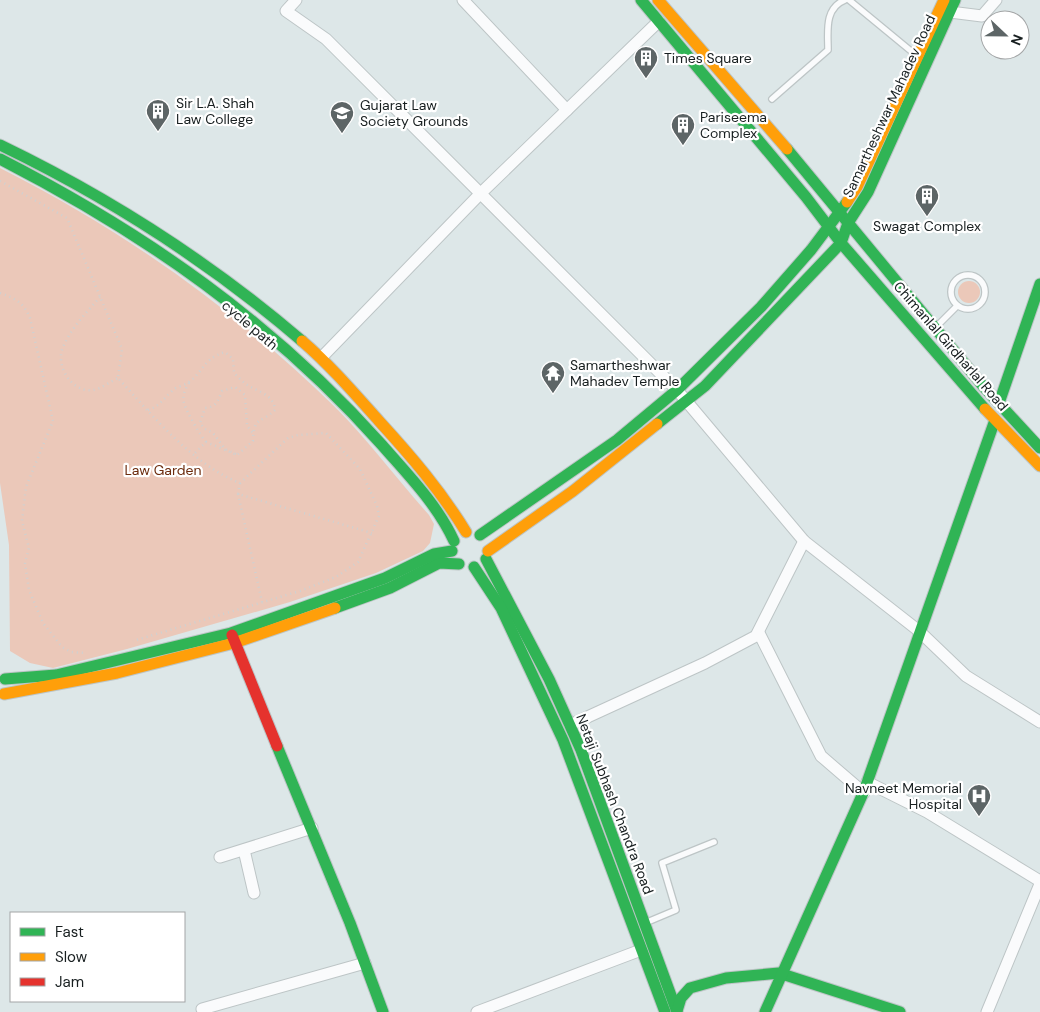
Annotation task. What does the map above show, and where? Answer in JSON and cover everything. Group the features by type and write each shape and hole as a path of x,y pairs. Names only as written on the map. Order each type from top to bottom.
{"main road":[{"path":"641,0 827,226"},
{"path":"658,0 840,213"},
{"name":"Samartheshwar Mahadev Road","path":"480,535 617,440 677,390 761,308 811,250 827,226 840,213 858,187 944,0"},
{"name":"Samartheshwar Mahadev Road","path":"841,243 848,223 868,192 955,0"},
{"path":"0,145 86,188 145,225 210,268 280,323 321,358 397,440 450,506 466,532 480,535 486,542 487,555"},
{"path":"0,159 81,201 139,236 203,279 319,377 388,451 440,514 460,564"},
{"name":"Chimanlal Girdharlal Road","path":"840,213 934,329 1040,448"},
{"name":"Chimanlal Girdharlal Road","path":"827,226 995,420 1040,466"},
{"path":"466,532 453,546 385,578 233,638 56,674 2,676 2,696 117,673 233,638 390,588 439,564 460,564 474,568 487,555 573,491 705,386 841,243"},
{"path":"999,403 1040,284"},
{"path":"765,1012 779,973 866,787 995,420"},
{"name":"Netaji Subhash Chandra Road","path":"487,555 581,750 677,1012"},
{"name":"Netaji Subhash Chandra Road","path":"474,568 483,577 514,635 570,754 664,1012"},
{"path":"233,638 312,828 383,1012"},
{"path":"677,1012 681,998 690,988 726,978 779,973 900,1012"}],"street":[{"path":"296,0 286,11 326,40 677,390 804,541 919,632 966,676 1040,722"},
{"path":"464,0 567,110"},
{"path":"950,12 982,16 996,0"},
{"path":"321,358 480,194 659,21"},
{"path":"570,724 750,640 759,633 804,541"},
{"path":"759,633 820,756 866,787 927,812 1040,883 987,1012"},
{"path":"220,857 312,828"},
{"path":"244,850 254,893"},
{"path":"478,1012 641,950"},
{"path":"202,1009 365,962"}],"lane":[{"path":"772,99 828,50 830,13 844,0"},
{"path":"849,0 918,57"},
{"path":"966,276 978,278 985,290 981,304 972,309 957,306 952,296 954,283 966,276"},
{"path":"934,329 957,306"},
{"path":"644,924 676,910 662,863 714,842"}],"path":[{"path":"0,181 67,218 122,349 118,378"},
{"path":"0,293 25,306 30,318 53,421 26,487 22,521 29,548 25,563 29,590 43,623 62,647 71,652 91,654"},
{"path":"100,297 75,327 63,346 59,359 63,371 71,382 83,388 93,390 118,378"},
{"path":"225,352 233,359 234,373 247,385 268,395 275,404 276,410 269,416 261,418 254,425 253,441 237,455 206,442 198,432 183,402 184,392 189,382 208,362 225,352"},
{"path":"118,378 148,410 194,453 208,465 240,483"},
{"path":"148,410 164,401 173,389 189,382"},
{"path":"237,455 225,449 213,432 205,429 200,423 205,408 213,407 219,401 222,391 235,387 245,395 247,426 253,433"},
{"path":"129,643 262,602 336,577 358,562 379,516 369,485 360,469 326,433 298,435 288,438 240,483 238,494 262,602"},
{"path":"194,453 206,442"},
{"path":"238,494 372,533"}],"green space":[{"name":"Law Garden","path":"0,168 46,192 134,245 218,305 297,371 347,419 429,515 434,524 430,543 423,551 376,573 290,602 127,649 53,668 30,663 10,651 9,545 0,483"},
{"path":"969,281 977,284 980,292 977,300 969,303 961,300 958,292 961,284"}],"traffic: fast":[{"path":"641,0 806,197 841,243 985,409"},
{"path":"657,424 705,386 841,243 848,223 868,192 955,0"},
{"path":"0,145 80,187 157,233 232,285 302,341"},
{"path":"787,149 983,386 1040,448"},
{"path":"0,159 106,218 156,250 251,320 340,400 382,445 431,502 454,541"},
{"path":"480,535 617,440 677,390 761,307 811,250 847,202"},
{"path":"999,403 1040,284"},
{"path":"765,1012 864,791 995,420"},
{"path":"5,679 56,675 231,633 385,578 434,554 452,551"},
{"path":"486,559 549,679 581,750 677,1012"},
{"path":"335,608 390,588 439,563 459,564"},
{"path":"474,567 501,608 563,740 665,1012"},
{"path":"277,746 350,923 383,1012"},
{"path":"677,1011 681,998 690,988 726,978 779,973 900,1012"}],"traffic: slow":[{"path":"658,0 787,149"},
{"path":"847,202 857,187 944,0"},
{"path":"302,341 342,380 403,447 436,488 466,532"},
{"path":"985,409 1040,466"},
{"path":"488,551 573,491 657,424"},
{"path":"4,694 117,673 234,643 335,608"}],"traffic: jam":[{"path":"232,635 277,746"}],"place":[{"name":"Times Square","path":"646,79"},
{"name":"Sir L.A. Shah Law College","path":"158,132"},
{"name":"Gujarat Law Society Grounds","path":"342,134"},
{"name":"Pariseema Complex","path":"683,146"},
{"name":"Swagat Complex","path":"927,217"},
{"name":"Samartheshwar Mahadev Temple","path":"553,394"},
{"name":"Navneet Memorial Hospital","path":"979,817"}]}
